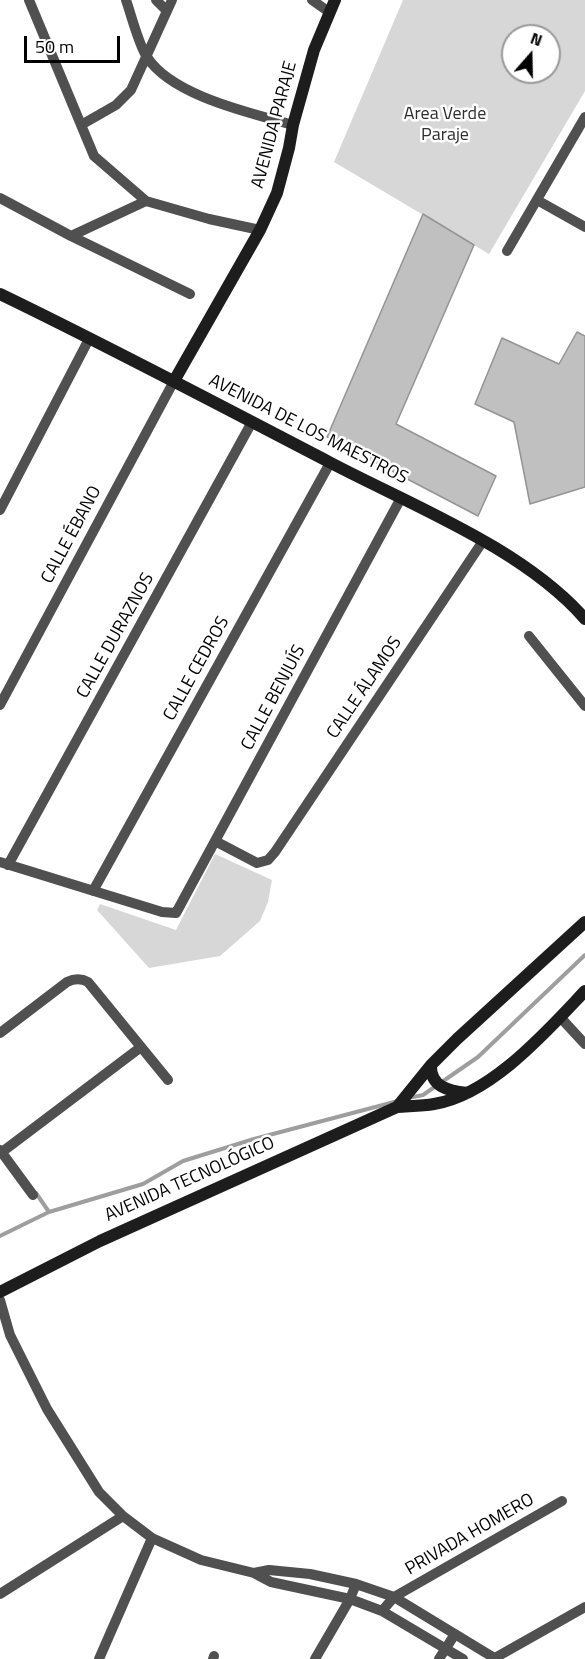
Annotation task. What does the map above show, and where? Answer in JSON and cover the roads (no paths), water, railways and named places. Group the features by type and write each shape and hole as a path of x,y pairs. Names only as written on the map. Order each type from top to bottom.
{"street":[{"path":"29,0 94,156 146,201 260,230"},
{"path":"126,0 146,57 163,74 207,99 293,125"},
{"path":"156,0 167,11"},
{"path":"81,125 124,99 131,90 172,0"},
{"path":"312,0 329,12"},
{"name":"AVENIDA PARAJE","path":"174,381 260,230 277,193 314,50 335,0"},
{"path":"507,250 585,117"},
{"path":"0,198 71,236 190,294"},
{"path":"537,200 585,227"},
{"path":"71,236 146,201"},
{"name":"AVENIDA DE LOS MAESTROS","path":"1,297 174,381 483,542 540,578 570,601 585,619"},
{"path":"0,510 89,339"},
{"name":"CALLE ÉBANO","path":"0,705 174,381"},
{"name":"CALLE DURAZNOS","path":"4,863 252,422"},
{"name":"CALLE CEDROS","path":"93,891 330,463"},
{"name":"CALLE BENJUÍS","path":"93,891 162,912 176,913 401,498"},
{"name":"CALLE ÁLAMOS","path":"215,841 257,863 268,860 483,542"},
{"path":"529,636 585,706"},
{"path":"4,863 93,891"},
{"name":"AVENIDA TECNOLÓGICO","path":"397,1107 431,1065 457,1039 585,922"},
{"path":"0,1033 67,982 77,978 88,982 168,1080"},
{"name":"AVENIDA TECNOLÓGICO","path":"0,1292 111,1236 397,1107 435,1104 469,1093 486,1083 529,1048 585,991"},
{"path":"560,1017 585,1044"},
{"path":"33,1195 1,1151 141,1047"},
{"path":"431,1065 432,1078 437,1084 454,1092 469,1093"},
{"path":"0,1300 10,1335"},
{"path":"0,1321 10,1335 47,1409 99,1491 123,1516 152,1538 201,1560 254,1574 271,1582 350,1599 382,1611 462,1659 470,1644"},
{"name":"PRIVADA HOMERO","path":"382,1611 394,1597 562,1500"},
{"path":"0,1594 123,1516"},
{"path":"99,1659 152,1538"},
{"path":"254,1574 269,1570 288,1571 356,1584 394,1597 494,1659 585,1607"},
{"path":"315,1659 350,1599 356,1584"},
{"path":"439,1659 455,1634"}],"waterway":[{"path":"408,1098 423,1095 478,1057 585,955"},
{"path":"0,1236 49,1212 143,1184 183,1161 254,1139 398,1101"},
{"path":"36,1193 49,1212"}],"park label":[{"name":"Area Verde Paraje","path":"445,125"}]}
